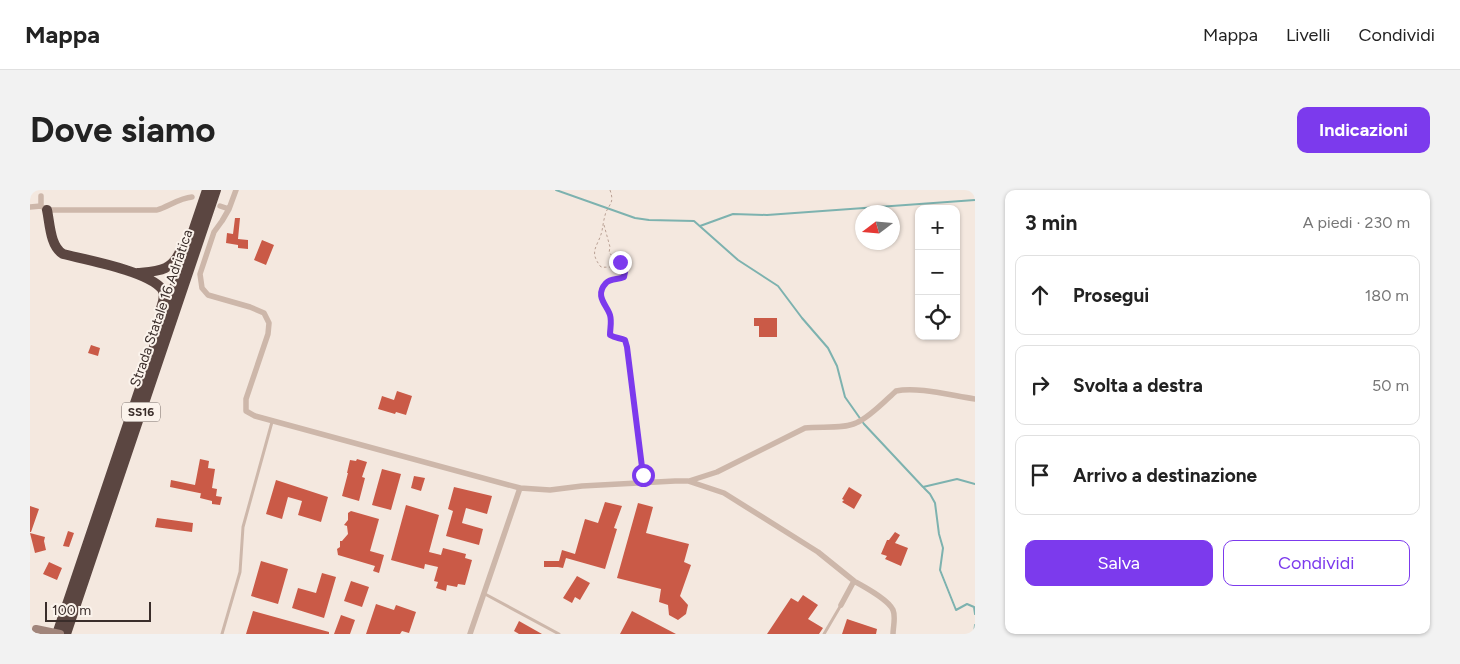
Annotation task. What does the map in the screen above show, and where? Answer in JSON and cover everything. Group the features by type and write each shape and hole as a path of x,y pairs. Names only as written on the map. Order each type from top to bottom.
{"highway":[{"name":"Strada Statale 16 Adriatica","path":"58,634 207,190"},
{"name":"Strada Statale 16 Adriatica","path":"66,634 216,190"},
{"path":"138,273 157,271 170,266 177,259 189,223 202,205"},
{"path":"44,208 54,244 63,254 138,273 155,283 162,290 164,298 143,360 142,382"}],"main road":[{"path":"36,629 58,634"}],"street":[{"path":"236,190 229,209 214,232 200,274 202,288 208,295 264,313 269,324 268,334 246,399 246,412 272,421 520,488 550,490 582,486 688,481 717,472 805,428 846,426 856,423 896,391 904,389 975,399"},
{"path":"41,196 44,208"},
{"path":"30,207 157,210 192,197"},
{"path":"220,206 229,209"},
{"path":"688,481 724,493 818,552 854,581 883,599 893,609 893,634"},
{"path":"470,634 520,488"},
{"path":"840,605 854,581"}],"lane":[{"path":"222,634 240,572 243,527 272,421"},
{"path":"484,594 559,634"},
{"path":"824,634 840,605"}],"path":[{"path":"610,190 613,198 612,203 606,212 594,255 600,267 620,266 623,268"},
{"path":"604,222 610,247 609,253 620,262 625,272 624,277 619,280 615,279 607,282 602,289 601,301 610,314 610,335 614,338 625,340 631,369 640,460 643,475 647,482"}],"building":[{"path":"235,218 240,218 238,239 248,240 248,249 238,248 238,245 226,243 227,233 233,234"},
{"path":"262,240 274,245 266,265 254,260"},
{"path":"754,318 777,318 777,337 759,337 759,326 754,326"},
{"path":"91,345 100,348 98,356 88,353"},
{"path":"397,391 412,396 406,415 378,409 382,396 394,400"},
{"path":"200,459 209,461 208,468 215,469 212,488 217,489 216,496 222,497 220,505 212,504 212,501 200,498 201,493 170,487 171,480 195,485"},
{"path":"357,459 367,462 362,477 365,478 359,501 342,496 350,460 356,461"},
{"path":"382,469 401,474 391,510 372,505"},
{"path":"414,476 425,478 421,491 411,488"},
{"path":"276,480 328,497 321,522 298,515 302,501 288,497 282,519 266,514"},
{"path":"454,487 492,496 487,514 466,508 462,523 483,529 479,545 446,536 453,511 448,509"},
{"path":"849,487 862,495 854,509 842,502"},
{"path":"605,502 622,506 614,528 617,529 605,569 566,558 563,568 544,567 544,561 559,561 562,550 575,554 585,519 598,523"},
{"path":"638,503 653,507 646,533 689,544 684,562 691,565 680,596 688,605 686,614 678,620 669,615 668,605 659,602 661,589 617,578"},
{"path":"406,505 439,515 429,552 441,555 443,548 466,554 465,558 472,560 465,585 458,584 457,587 447,585 446,591 436,588 438,582 434,581 438,567 425,564 424,569 391,560"},
{"path":"30,506 39,509 31,532 30,532"},
{"path":"351,511 379,519 370,551 384,555 379,573 373,571 375,566 338,555 337,549 340,547 340,541 348,534 347,526 344,525 348,520 348,513"},
{"path":"157,518 193,523 192,532 155,527"},
{"path":"68,531 74,533 69,547 63,546"},
{"path":"895,532 900,535 895,543 908,548 901,566 885,559 887,556 881,554 887,540"},
{"path":"30,533 45,537 46,550 35,553"},
{"path":"261,561 288,569 278,604 251,596"},
{"path":"49,562 62,568 57,580 43,574"},
{"path":"322,573 336,577 324,618 292,608 298,588 316,593"},
{"path":"577,576 590,583 580,600 575,597 572,603 563,598"},
{"path":"351,581 369,587 362,607 344,601"},
{"path":"803,595 818,605 808,619 823,628 819,634 767,634 791,598 798,602"},
{"path":"376,604 394,610 396,605 416,612 409,633 402,631 400,634 366,634"},
{"path":"253,611 329,632 329,634 246,634"},
{"path":"632,611 676,634 620,634"},
{"path":"341,615 355,620 350,634 334,634"},
{"path":"847,619 877,629 876,634 842,634"},
{"path":"519,621 542,634 519,634 514,631"}],"waterway":[{"path":"556,190 635,218 694,221 738,260 778,286 828,348 837,366 845,397 864,424 923,487 957,479 975,484"},
{"path":"700,226 733,214 767,215 975,200"},
{"path":"924,488 935,503 943,548 940,570 956,610 967,604 974,607 975,614"},
{"path":"974,634 975,625"}],"route":[{"path":"620,262 625,272 624,277 607,282 602,289 601,301 610,314 610,335 614,338 625,340 627,347 643,475"}]}
